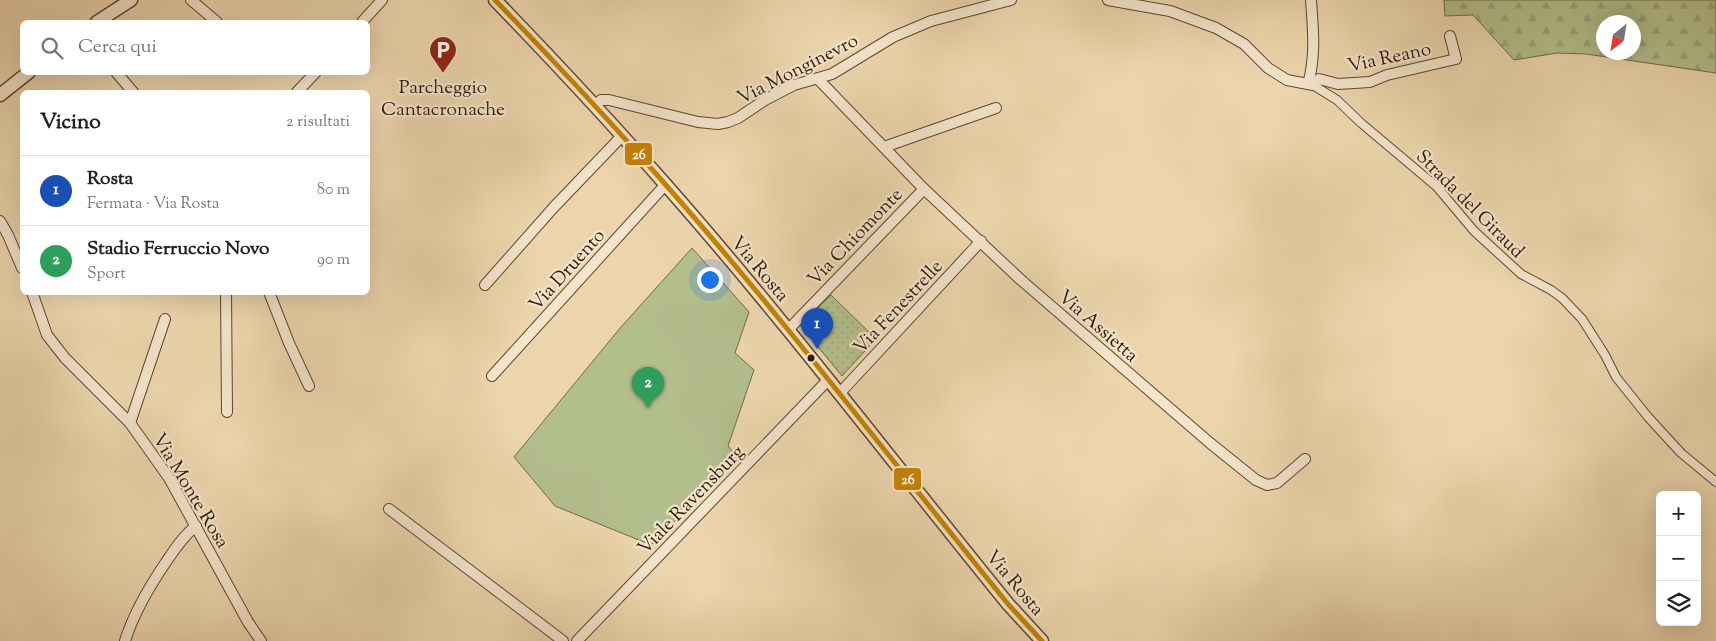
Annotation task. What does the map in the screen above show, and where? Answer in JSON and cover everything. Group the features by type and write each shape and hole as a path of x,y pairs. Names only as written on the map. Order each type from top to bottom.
{"street":[{"path":"100,20 131,0"},
{"path":"192,0 215,20"},
{"path":"364,20 382,0"},
{"name":"Via Rosta","path":"495,0 595,105 666,184 788,330 996,589 1042,641"},
{"name":"Via Monginevro","path":"595,105 601,100 610,100 699,122 718,124 728,122 794,85 832,74 893,37 911,29 931,21 1011,0"},
{"name":"Via Reano","path":"1108,0 1170,10 1216,28 1244,44 1268,68 1287,80 1310,84 1319,79 1338,84 1370,82 1387,75 1456,59 1450,36"},
{"path":"1310,84 1314,50 1311,0"},
{"path":"0,95 25,75"},
{"path":"119,75 131,90"},
{"path":"299,90 313,75"},
{"name":"Via Assietta","path":"818,78 924,189 1021,280 1210,443 1256,480 1266,485 1277,483 1305,459"},
{"name":"Strada del Giraud","path":"1310,84 1337,100 1437,187 1474,232 1521,274 1562,298 1582,320 1605,355 1616,377 1648,417 1681,453 1716,482"},
{"path":"884,147 996,108"},
{"path":"485,285 554,207 622,136"},
{"name":"Via Druento","path":"492,376 666,184"},
{"name":"Via Chiomonte","path":"788,330 924,189"},
{"path":"0,221 20,263"},
{"name":"Via Fenestrelle","path":"839,394 981,241"},
{"name":"Via Monte Rosa","path":"33,295 47,335 65,358 130,423 169,478 248,622 262,641"},
{"path":"226,295 227,412"},
{"path":"270,295 309,386"},
{"path":"130,423 165,319"},
{"name":"Viale Ravensburg","path":"577,641 828,380"},
{"path":"388,509 563,641"},
{"path":"125,641 130,625 147,590 177,547 196,526"}],"green space":[{"path":"1444,0 1716,0 1716,73 1627,60 1641,60 1641,15 1596,15 1596,55 1557,53 1514,60 1473,15 1445,16"},
{"path":"692,248 749,312 735,353 754,370 728,446 738,458 651,545 555,506 514,457 621,327"},
{"path":"831,295 876,339 842,376 800,325"}],"transit line":[{"name":"26","path":"495,0 560,68 710,235 1008,604 1042,641"}],"place":[{"name":"Parcheggio Cantacronache","path":"443,74"},
{"name":"Rosta","path":"817,349"},
{"name":"Stadio Ferruccio Novo","path":"648,408"}]}
